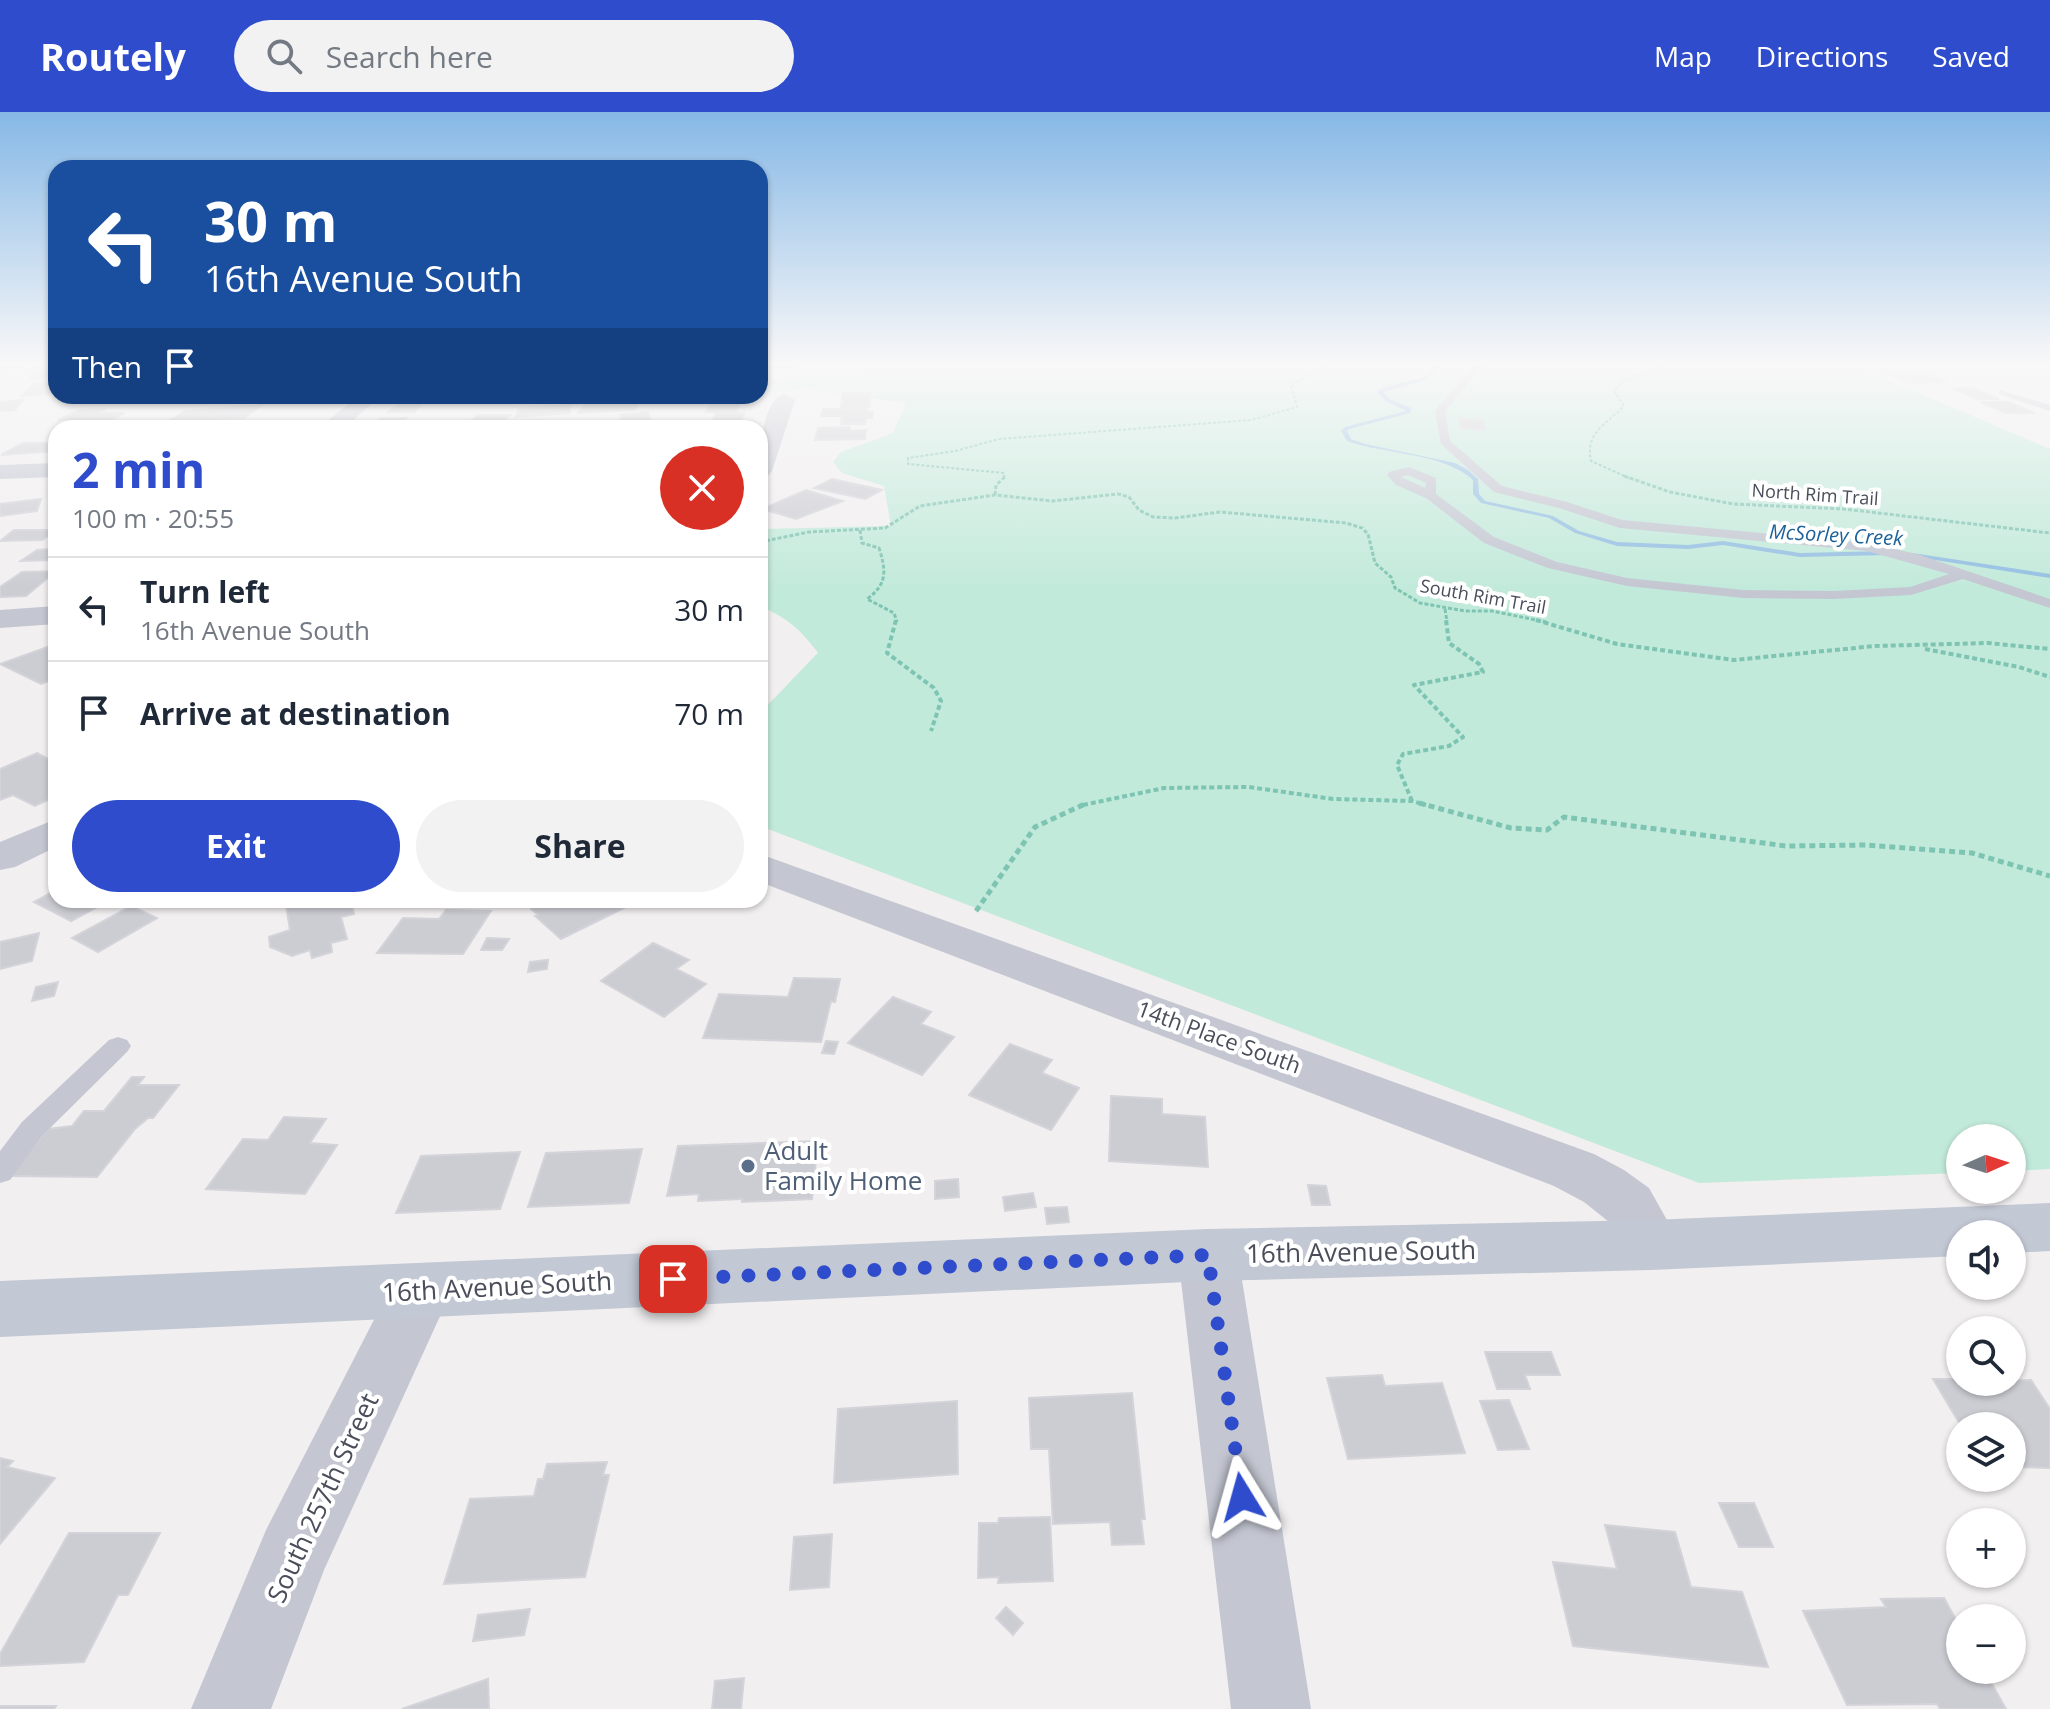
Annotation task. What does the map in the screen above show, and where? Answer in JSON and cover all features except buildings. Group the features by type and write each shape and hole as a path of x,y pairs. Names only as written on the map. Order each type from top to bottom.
{"main road":[{"name":"16th Avenue South","path":"0,1309 1208,1255 1651,1245 2050,1227"}],"street":[{"path":"0,619 48,616"},
{"path":"0,858 48,835"},
{"name":"14th Place South","path":"768,870 1574,1170 1604,1186 1629,1205 1651,1245"},
{"path":"1208,1255 1271,1709"},
{"name":"South 257th Street","path":"231,1709 292,1556 421,1290"}],"lane":[{"path":"1444,439 1498,489 1563,505 1620,524 1877,549 1965,574 2050,604"},
{"path":"1430,495 1489,540 1553,565 1627,582 1743,594 1848,595 1911,591 1965,574"},
{"path":"0,1172 32,1129 118,1046"}],"path":[{"path":"768,542 810,532 887,528 909,510 920,506 995,495 996,485 1006,477 1004,473 908,464 908,458 955,451 1003,439"},
{"name":"North Rim Trail","path":"1590,439 1587,447 1591,461 1619,476 1676,494 1755,506 1822,507 2050,533"},
{"name":"South Rim Trail","path":"995,495 1052,501 1118,494 1129,497 1139,510 1153,517 1175,518 1220,512 1346,523 1362,528 1368,534 1375,563 1391,577 1395,588 1404,596 1445,609 1492,611 1550,623 1617,644 1734,660 1831,649 1988,643 2050,649"},
{"path":"860,530 862,543 879,548 884,558 885,579 877,592 867,599 894,613 897,623 887,653 934,688 941,701 931,731"},
{"path":"1412,801 1397,765 1403,754 1416,749 1452,747 1463,737 1457,726 1420,697 1414,685 1429,679 1468,678 1483,672 1479,664 1449,643 1445,609"},
{"path":"1920,647 1952,657 2033,669 2050,677"},
{"path":"956,939 1035,827 1089,802 1164,788 1249,787 1333,799 1412,801 1511,828 1547,830 1564,817 1786,846 1866,845 1972,853 2050,876"}],"green space":[{"path":"878,439 2025,439 2050,449 2050,1169 2026,1170 2026,1124 1946,1124 1946,1174 1699,1183 768,829 768,704 818,653 793,625 768,610 768,529 891,526 884,486 842,473 833,462 841,452"}],"waterway":[{"name":"McSorley Creek","path":"1348,439 1363,445 1452,465 1476,480 1476,494 1483,502 1551,517 1577,532 1617,544 1688,547 1723,543 1800,555 1887,553"},
{"name":"McSorley Creek","path":"1912,555 2050,576"}],"place":[{"name":"Adult Family Home","path":"748,1166"}],"route":[{"path":"673,1279 1208,1255 1242,1497"}]}
